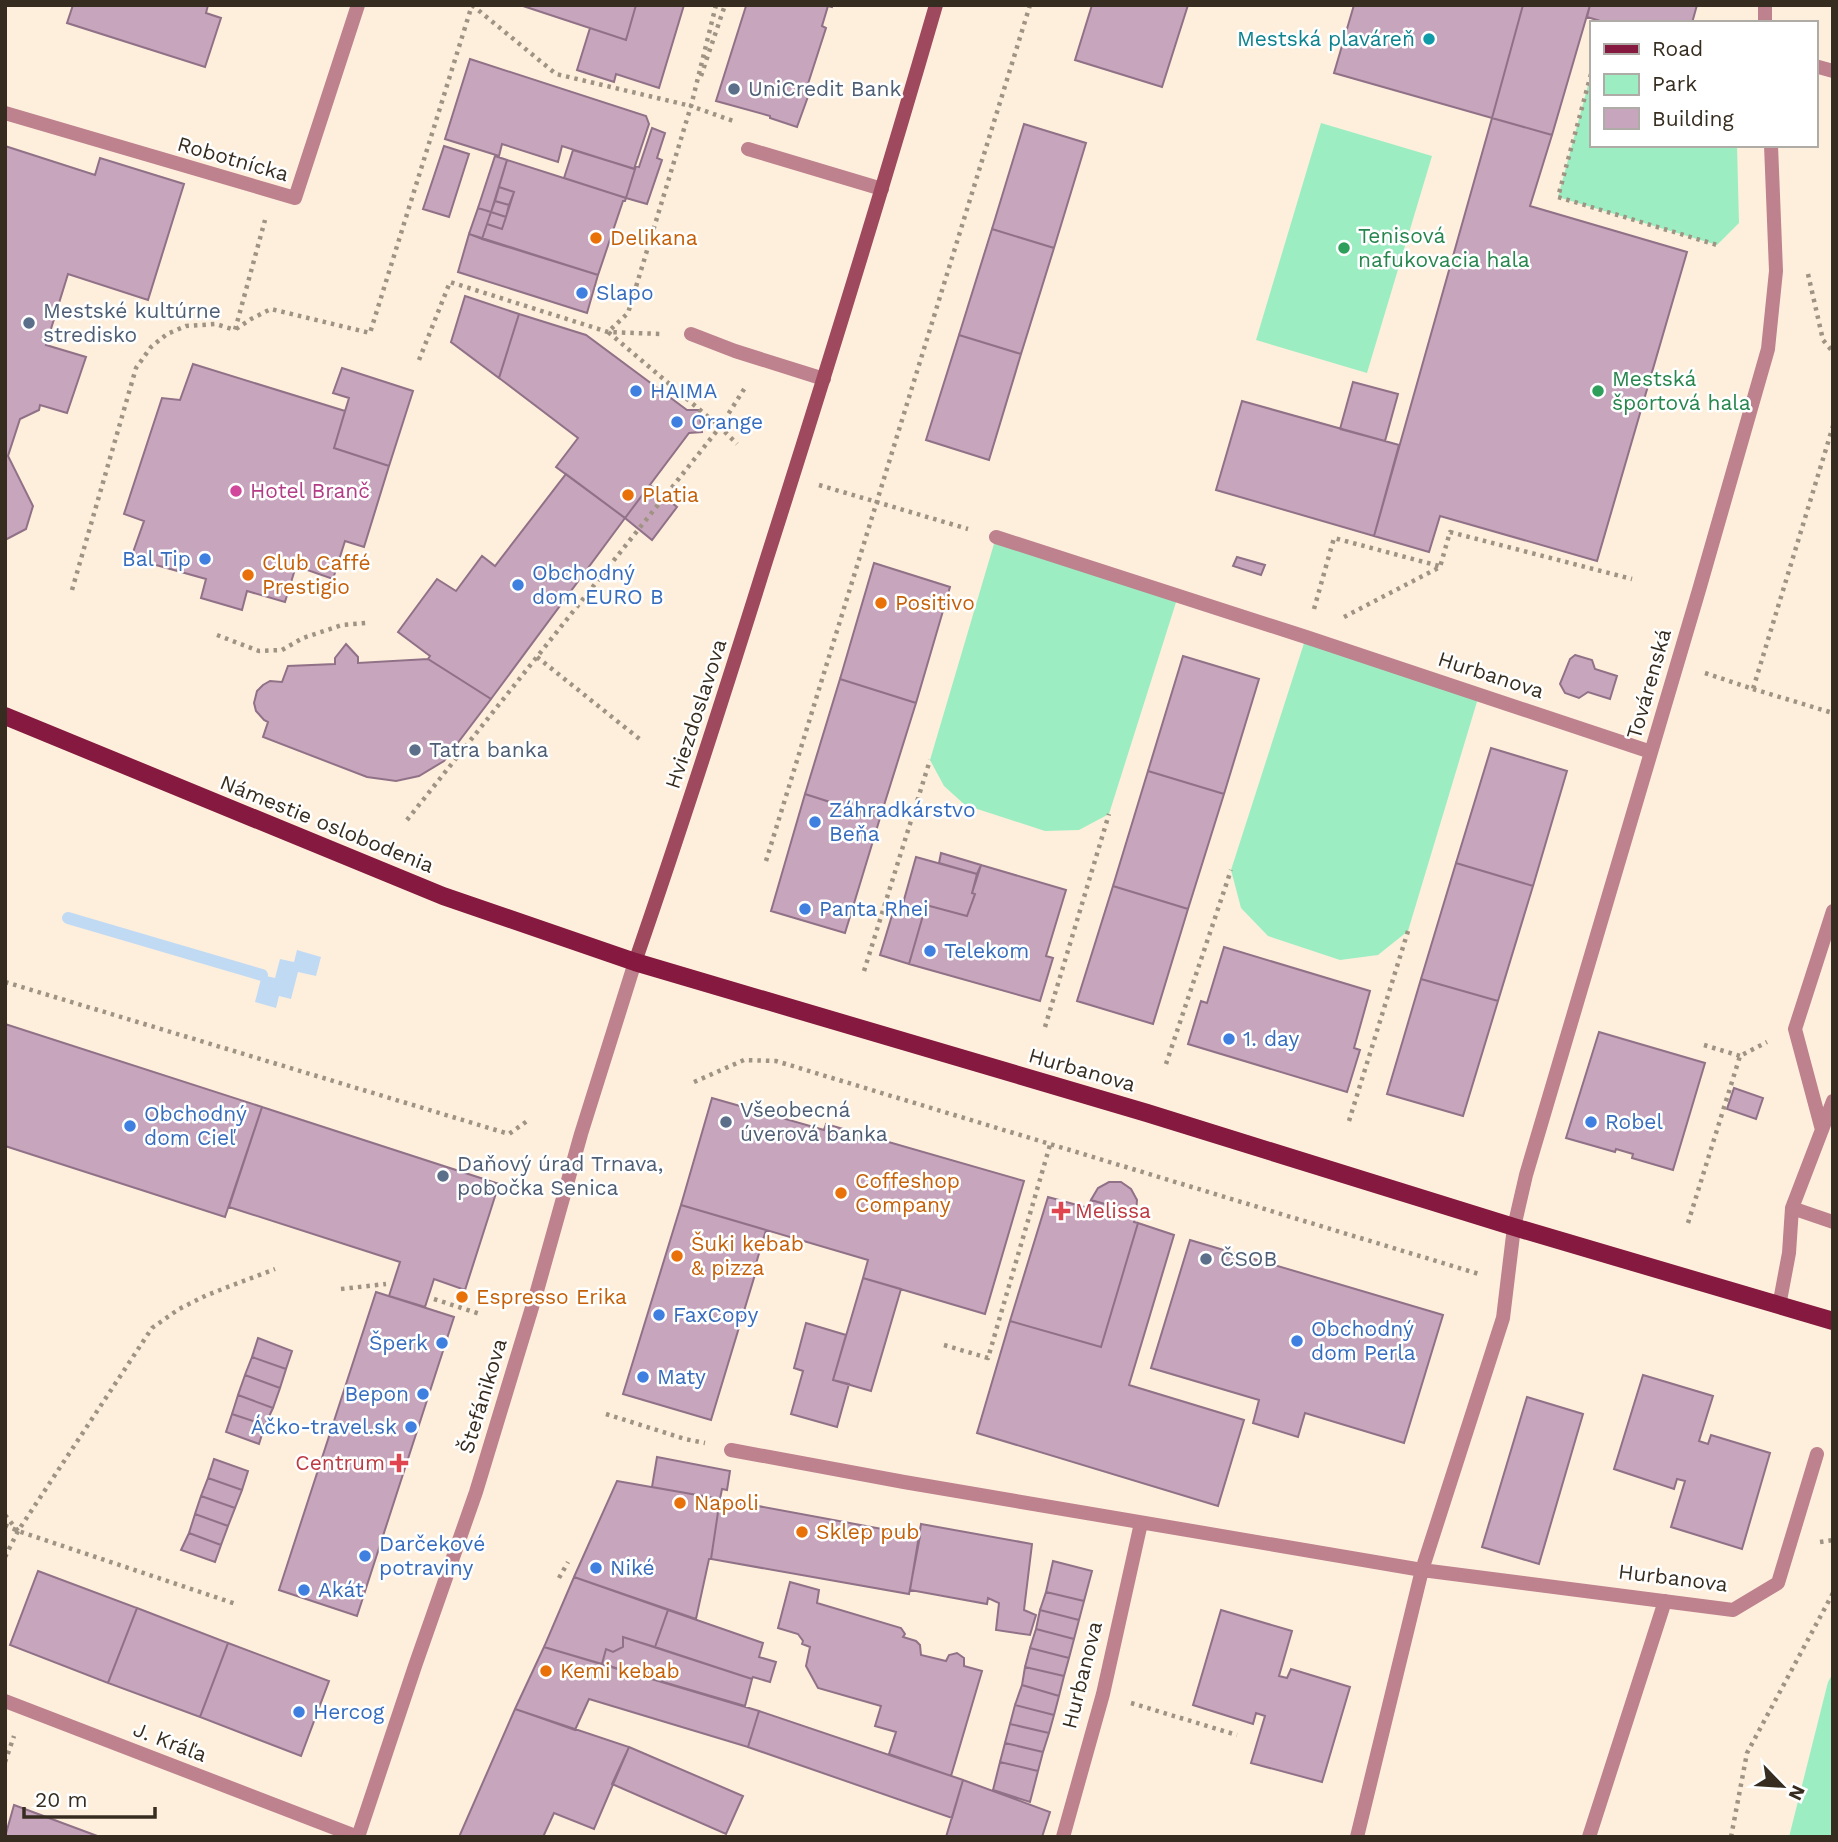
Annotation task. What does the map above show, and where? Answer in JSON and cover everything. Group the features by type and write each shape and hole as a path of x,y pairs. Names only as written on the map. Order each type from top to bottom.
{"main road":[{"name":"Hviezdoslavova","path":"635,962 681,831 793,478 883,189 936,5"},
{"name":"Námestie oslobodenia","path":"5,716 443,896 635,962"},
{"name":"Hurbanova","path":"635,962 1147,1113 1514,1227 1833,1321"}],"street":[{"name":"Robotnícka","path":"5,113 295,198 358,5"},
{"name":"Továrenská","path":"1514,1227 1526,1175 1768,349 1776,271 1771,147"},
{"path":"748,149 883,189"},
{"path":"691,334 824,379"},
{"name":"Hurbanova","path":"996,537 1651,752"},
{"path":"1822,1129 1795,1029 1833,911"},
{"name":"Štefánikova","path":"358,1837 476,1492 581,1134 635,962"},
{"path":"1779,1306 1789,1254 1792,1208 1833,1101"},
{"path":"1792,1208 1833,1222"},
{"path":"1357,1837 1422,1570 1503,1318 1514,1227"},
{"name":"Hurbanova","path":"731,1450 1422,1570 1733,1610 1778,1583 1816,1454"},
{"name":"Hurbanova","path":"1063,1837 1103,1694 1141,1522"},
{"path":"1589,1837 1665,1601"},
{"name":"J. Kráľa","path":"5,1701 358,1837"}],"path":[{"path":"235,330 271,309 370,333 472,5 556,74 691,106 740,123"},
{"path":"691,106 716,5"},
{"path":"608,332 628,313 725,5"},
{"path":"766,861 1030,5"},
{"path":"1590,78 1558,197 1717,245"},
{"path":"235,330 272,192"},
{"path":"419,360 450,282 608,332 691,334"},
{"path":"72,590 136,368 151,347 167,334 186,326 216,324 235,330"},
{"path":"608,332 737,444"},
{"path":"407,820 720,427 763,359"},
{"path":"1753,689 1833,426"},
{"path":"793,478 996,537"},
{"path":"1306,637 1440,567 1450,532 1632,579"},
{"path":"1306,637 1334,538 1440,567"},
{"path":"217,635 259,651 282,650 303,638 342,625 366,623"},
{"path":"537,657 642,741"},
{"path":"1699,671 1833,713"},
{"path":"864,971 930,760"},
{"name":"Hurbanova","path":"1045,1027 1109,814"},
{"name":"Hurbanova","path":"1166,1064 1231,870"},
{"path":"1349,1121 1408,931"},
{"path":"5,982 509,1134 530,1119"},
{"path":"1704,1045 1740,1056 1795,1029"},
{"path":"1688,1223 1740,1056"},
{"path":"694,1082 744,1060 774,1061 1483,1275"},
{"path":"944,1345 988,1359 1050,1145"},
{"path":"5,1557 18,1531 152,1328 179,1309 207,1295 275,1269"},
{"path":"341,1289 386,1284"},
{"path":"434,1299 480,1314"},
{"path":"606,1414 700,1442"},
{"path":"5,1515 18,1531"},
{"path":"5,1525 236,1604"},
{"path":"559,1578 568,1562"},
{"path":"1731,1837 1747,1753 1833,1593"},
{"path":"1103,1694 1237,1735"}],"green space":[{"path":"1590,78 1590,147 1737,147 1739,223 1717,245 1558,197"},
{"name":"Tenisová nafukovacia hala","path":"1321,123 1432,156 1367,373 1256,340"},
{"path":"996,537 1178,596 1109,814 1079,830 1045,831 965,805 944,786 930,760"},
{"path":"1306,637 1479,695 1408,931 1378,955 1340,960 1268,936 1241,908 1231,870"},
{"path":"1833,1673 1833,1837 1789,1837 1828,1682"}],"water":[{"path":"297,950 321,957 316,976 298,972 291,999 279,996 276,1008 255,1002 262,975 275,978 280,959 294,962"}],"building":[{"path":"73,5 208,5 206,13 221,18 205,67 67,23"},
{"path":"520,5 636,5 626,40"},
{"path":"636,5 684,5 659,88 616,74 614,82 577,70 590,28 626,40"},
{"path":"744,5 833,5 828,6 822,26 826,28 806,90 810,91 797,127 770,116 716,101 746,6"},
{"path":"1092,5 1188,5 1162,87 1075,60"},
{"name":"Mestská plaváreň","path":"1354,5 1523,5 1492,118 1334,73"},
{"path":"1523,5 1590,5 1552,135 1492,118"},
{"path":"1590,5 1697,5 1693,21 1600,21 1587,17"},
{"path":"470,59 646,116 649,124 634,169 562,146 558,162 502,144 499,156 445,139"},
{"path":"1492,118 1552,135 1530,206 1687,252 1597,561 1440,516 1429,552 1374,536"},
{"path":"1024,124 1086,143 1054,248 992,229"},
{"path":"652,128 665,133 657,158 662,160 647,204 626,198"},
{"name":"Mestské kultúrne stredisko","path":"5,146 95,175 100,158 184,184 148,300 68,274 46,345 86,357 67,413 40,405 39,410 20,419 8,456 33,506 26,529 5,540"},
{"path":"444,146 469,154 449,217 423,209"},
{"path":"573,150 635,169 626,198 564,178"},
{"path":"495,156 507,160 491,212 478,208"},
{"path":"507,160 626,198 598,275 482,239 487,224 502,229 514,192 499,187"},
{"path":"499,187 514,192 509,205 495,201"},
{"path":"495,201 509,205 506,217 491,212"},
{"path":"478,208 491,212 482,239 469,234"},
{"path":"491,212 506,217 502,229 487,224"},
{"path":"992,229 1054,248 1021,354 959,335"},
{"path":"469,234 598,275 587,313 458,272"},
{"path":"465,296 519,314 499,378 451,342"},
{"path":"519,314 586,335 687,410 699,410 702,432 689,433 625,518 556,467 578,438 499,378"},
{"path":"959,335 1021,354 989,460 926,440"},
{"path":"193,364 345,411 334,448 389,466 364,547 345,541 333,579 296,566 285,602 247,591 242,610 201,598 206,579 131,558 144,521 124,514 162,398 180,400"},
{"path":"342,368 413,391 389,466 334,448 349,398 333,393"},
{"path":"1353,382 1398,394 1385,441 1340,429"},
{"path":"1242,401 1399,445 1374,536 1216,490"},
{"name":"Obchodný dom EURO B","path":"566,474 625,518 491,699 428,659 430,656 398,632 437,579 456,591 482,556 495,566"},
{"path":"650,485 677,507 652,540 625,518"},
{"path":"1237,557 1265,565 1261,575 1233,566"},
{"path":"874,563 950,587 916,703 840,679"},
{"path":"346,644 358,657 358,663 428,659 491,699 444,761 419,776 396,781 367,777 263,737 268,722 256,711 254,703 257,691 270,681 282,682 288,666 335,664 335,658"},
{"path":"1575,655 1592,660 1595,669 1617,676 1610,699 1588,692 1579,698 1565,693 1560,684 1570,659"},
{"path":"1183,656 1259,679 1224,794 1148,771"},
{"path":"840,679 916,703 880,818 805,794"},
{"path":"1491,748 1567,771 1533,886 1456,863"},
{"path":"1148,771 1224,794 1188,909 1113,886"},
{"path":"805,794 880,818 845,933 771,911"},
{"path":"941,853 981,865 977,874 939,863"},
{"path":"916,857 977,874 972,893 975,894 967,916 926,905 909,964 880,955 893,912 900,914"},
{"path":"1456,863 1533,886 1498,1001 1421,979"},
{"path":"981,865 1066,890 1046,956 1053,958 1040,1001 909,964 926,905 967,916"},
{"path":"1113,886 1188,909 1153,1024 1077,1001"},
{"path":"1224,947 1370,991 1354,1048 1360,1050 1347,1092 1188,1044 1201,1001 1207,1003"},
{"path":"1421,979 1498,1001 1463,1116 1387,1094"},
{"name":"Obchodný dom Cieľ","path":"5,1024 262,1107 225,1217 5,1146"},
{"path":"1599,1032 1705,1063 1673,1170 1632,1158 1633,1154 1616,1149 1615,1152 1566,1138"},
{"path":"1734,1088 1763,1098 1756,1119 1727,1109"},
{"path":"712,1098 824,1130 826,1124 1024,1181 985,1314 863,1278 868,1260 681,1205"},
{"path":"262,1107 499,1184 465,1290 434,1279 425,1307 389,1296 400,1262 229,1207"},
{"path":"1109,1182 1121,1182 1131,1189 1137,1200 1136,1213 1091,1200 1098,1188"},
{"path":"1048,1197 1088,1208 1091,1200 1136,1213 1134,1222 1138,1223 1101,1347 1010,1321"},
{"path":"681,1205 766,1230 711,1420 623,1394"},
{"path":"1138,1223 1174,1235 1129,1385 1244,1420 1218,1506 977,1433 1010,1321 1101,1347"},
{"name":"Obchodný dom Perla","path":"1190,1240 1443,1315 1404,1443 1305,1413 1298,1437 1253,1423 1259,1400 1151,1368"},
{"path":"863,1278 901,1289 871,1391 833,1380"},
{"path":"376,1292 454,1317 357,1616 279,1590"},
{"path":"806,1323 846,1335 833,1380 849,1384 837,1427 791,1414 803,1371 794,1368"},
{"path":"258,1338 292,1351 286,1369 252,1357"},
{"path":"252,1357 286,1369 280,1388 245,1375"},
{"path":"245,1375 280,1388 273,1408 238,1395"},
{"path":"1643,1375 1713,1396 1699,1441 1708,1444 1711,1435 1770,1453 1742,1549 1671,1527 1685,1481 1677,1479 1674,1489 1614,1469"},
{"path":"238,1395 273,1408 265,1425 232,1414"},
{"path":"1527,1397 1583,1414 1539,1564 1482,1547"},
{"path":"232,1414 265,1425 259,1444 226,1432"},
{"path":"657,1457 730,1471 727,1490 722,1489 720,1499 652,1487"},
{"path":"214,1459 248,1471 242,1490 208,1478"},
{"path":"208,1478 242,1490 235,1508 201,1496"},
{"path":"617,1481 720,1499 711,1559 696,1619 574,1577"},
{"path":"201,1496 235,1508 228,1526 195,1514"},
{"path":"720,1499 920,1536 909,1594 711,1559"},
{"path":"195,1514 228,1526 221,1545 189,1533"},
{"path":"921,1524 1032,1544 1024,1610 1036,1615 1030,1635 996,1630 999,1603 988,1598 987,1604 910,1590"},
{"path":"189,1533 221,1545 215,1562 181,1550"},
{"path":"1053,1561 1092,1571 1084,1601 1046,1592"},
{"path":"38,1571 137,1608 108,1683 10,1645"},
{"path":"574,1577 668,1610 655,1647 623,1637 623,1647 613,1652 606,1649 602,1664 544,1647"},
{"path":"790,1582 819,1590 817,1603 901,1628 905,1634 903,1637 920,1645 921,1655 946,1661 949,1655 957,1653 964,1658 964,1666 982,1671 951,1776 889,1754 896,1732 875,1726 881,1706 818,1688 806,1666 810,1647 802,1644 798,1634 778,1628"},
{"path":"1046,1592 1084,1601 1079,1620 1040,1610"},
{"path":"137,1608 228,1643 200,1717 108,1683"},
{"path":"668,1610 763,1643 759,1657 776,1662 770,1682 753,1677 752,1679 655,1647"},
{"path":"1040,1610 1079,1620 1074,1639 1036,1629"},
{"path":"1221,1610 1292,1631 1279,1676 1287,1678 1291,1669 1350,1687 1322,1782 1251,1763 1265,1716 1256,1713 1253,1724 1193,1705"},
{"path":"1036,1629 1074,1639 1069,1658 1030,1648"},
{"path":"623,1637 752,1679 745,1706 602,1664 606,1649 613,1652 623,1647"},
{"path":"228,1643 329,1681 301,1756 200,1717"},
{"path":"544,1647 759,1711 748,1747 589,1699 575,1730 515,1709"},
{"path":"1030,1648 1069,1658 1064,1676 1025,1667"},
{"path":"1025,1667 1064,1676 1059,1696 1022,1685"},
{"path":"1022,1685 1059,1696 1054,1715 1015,1705"},
{"path":"1015,1705 1054,1715 1049,1733 1010,1724"},
{"path":"515,1709 629,1747 594,1829 554,1813 543,1837 459,1837"},
{"path":"759,1711 963,1780 952,1818 748,1747"},
{"path":"1010,1724 1049,1733 1043,1752 1005,1743"},
{"path":"1005,1743 1043,1752 1038,1771 1000,1762"},
{"path":"629,1747 743,1796 726,1834 612,1784"},
{"path":"1000,1762 1038,1771 1030,1802 993,1790"},
{"path":"963,1780 1050,1812 1042,1837 946,1837"},
{"path":"14,1805 100,1837 5,1837"}],"waterway":[{"path":"68,918 262,975"}],"place":[{"name":"Mestská plaváreň","path":"1429,39"},
{"name":"UniCredit Bank","path":"734,89"},
{"name":"Delikana","path":"596,238"},
{"name":"Tenisová nafukovacia hala","path":"1344,248"},
{"name":"Slapo","path":"582,293"},
{"name":"Mestské kultúrne stredisko","path":"29,323"},
{"name":"HAIMA","path":"636,391"},
{"name":"Mestská športová hala","path":"1598,391"},
{"name":"Orange","path":"677,422"},
{"name":"Hotel Branč","path":"236,491"},
{"name":"Platia","path":"628,495"},
{"name":"Bal Tip","path":"205,559"},
{"name":"Club Caffé Prestigio","path":"248,575"},
{"name":"Obchodný dom EURO B","path":"518,585"},
{"name":"Positivo","path":"881,603"},
{"name":"Tatra banka","path":"415,750"},
{"name":"Záhradkárstvo Beňa","path":"815,822"},
{"name":"Panta Rhei","path":"805,909"},
{"name":"Telekom","path":"930,951"},
{"name":"1. day","path":"1229,1039"},
{"name":"Všeobecná úverová banka","path":"726,1122"},
{"name":"Robel","path":"1591,1122"},
{"name":"Obchodný dom Cieľ","path":"130,1126"},
{"name":"Daňový úrad Trnava, pobočka Senica","path":"443,1176"},
{"name":"Coffeshop Company","path":"841,1193"},
{"name":"Melissa","path":"1061,1211"},
{"name":"Šuki kebab & pizza","path":"677,1256"},
{"name":"ČSOB","path":"1206,1259"},
{"name":"Espresso Erika","path":"462,1297"},
{"name":"FaxCopy","path":"659,1315"},
{"name":"Obchodný dom Perla","path":"1297,1341"},
{"name":"Šperk","path":"442,1343"},
{"name":"Maty","path":"643,1377"},
{"name":"Bepon","path":"423,1394"},
{"name":"Áčko-travel.sk","path":"411,1427"},
{"name":"Centrum","path":"399,1463"},
{"name":"Napoli","path":"680,1503"},
{"name":"Sklep pub","path":"802,1532"},
{"name":"Darčekové potraviny","path":"365,1556"},
{"name":"Niké","path":"596,1568"},
{"name":"Akát","path":"304,1590"},
{"name":"Kemi kebab","path":"546,1671"},
{"name":"Hercog","path":"299,1712"}]}
